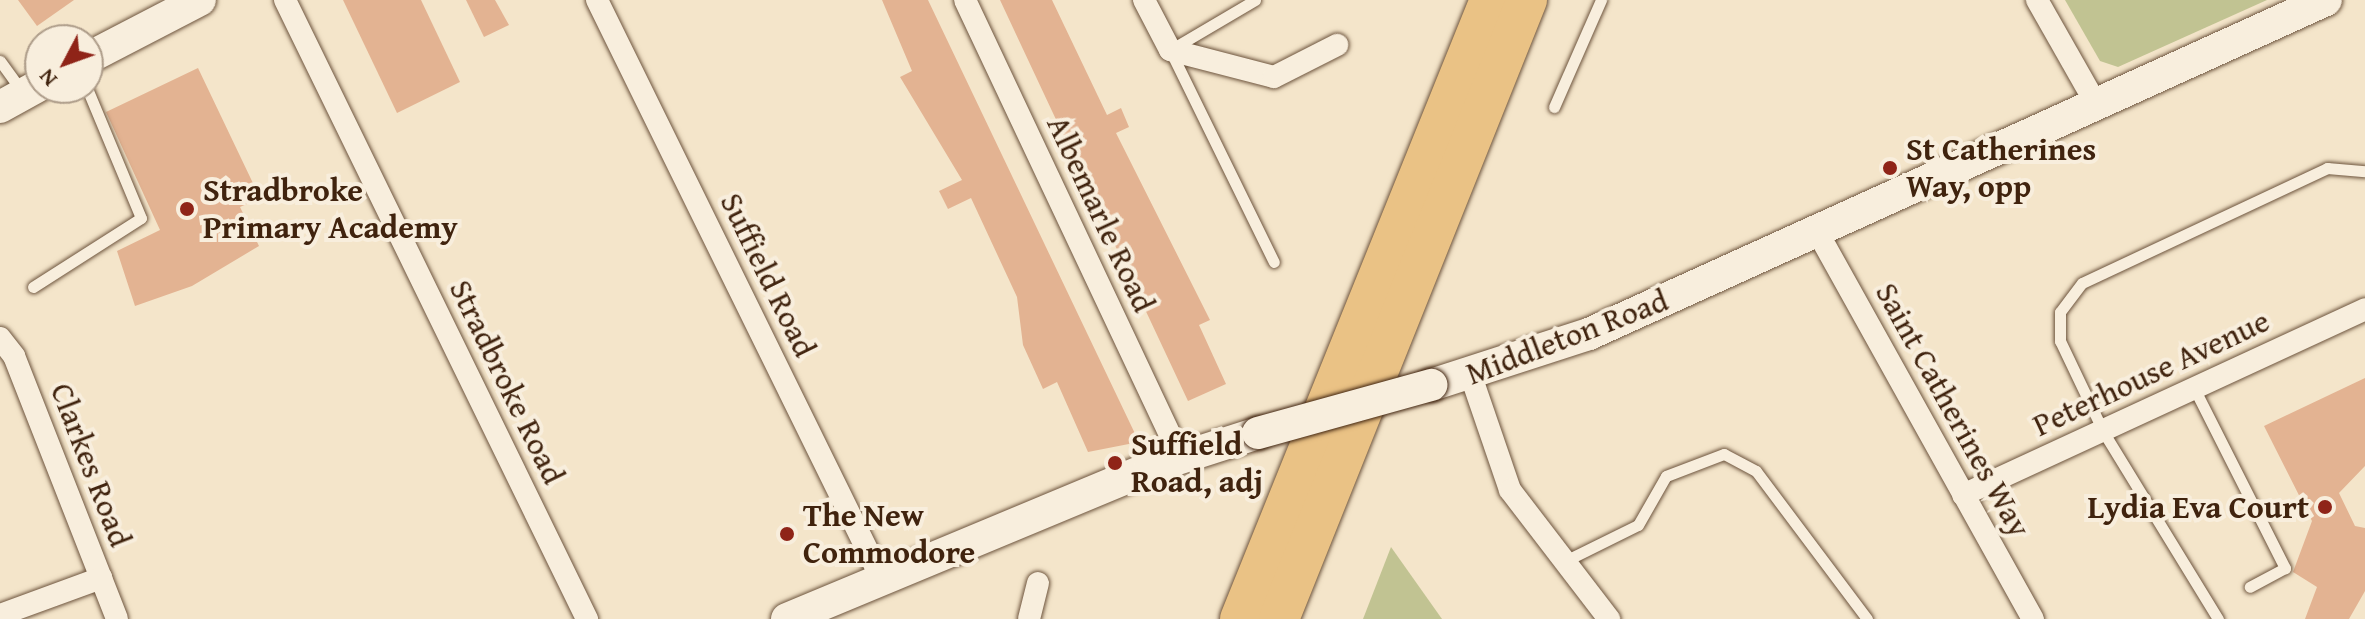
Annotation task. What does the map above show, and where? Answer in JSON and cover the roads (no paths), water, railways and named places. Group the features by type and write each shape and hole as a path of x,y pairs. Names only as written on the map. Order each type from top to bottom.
{"highway":[{"path":"1240,619 1490,0"},
{"path":"1279,619 1527,0"}],"main road":[{"name":"Middleton Road","path":"787,619 1180,456 1471,376 1818,233 2326,0"},
{"path":"104,49 178,5"}],"street":[{"name":"Stradbroke Road","path":"285,0 587,619"},
{"name":"Suffield Road","path":"597,0 881,578"},
{"name":"Albemarle Road","path":"965,0 1180,456"},
{"path":"1144,0 1170,50 1274,77 1337,45"},
{"path":"2037,0 2096,104"},
{"name":"Saint Catherines Way","path":"1818,233 2033,619"},
{"name":"Peterhouse Avenue","path":"1963,495 2365,309"},
{"name":"Clarkes Road","path":"0,338 14,356 117,619"},
{"path":"1471,376 1493,459 1609,619"},
{"path":"0,615 101,578"},
{"path":"1029,619 1038,583"}],"lane":[{"path":"1255,0 1170,50 1274,262"},
{"path":"1554,107 1601,0"},
{"path":"0,61 21,95"},
{"path":"33,287 141,218 94,104"},
{"path":"2218,619 2103,431 2060,341 2068,296 2082,283 2327,168 2365,171"},
{"path":"2194,388 2285,568 2250,587"},
{"path":"1565,561 1638,525 1666,476 1724,454 1756,471 1865,618"}],"place":[{"name":"St Catherines Way, opp","path":"1890,168"},
{"name":"Stradbroke Primary Academy","path":"187,209"},
{"name":"Suffield Road, adj","path":"1115,463"},
{"name":"Lydia Eva Court","path":"2325,507"},
{"name":"The New Commodore","path":"787,534"}]}
